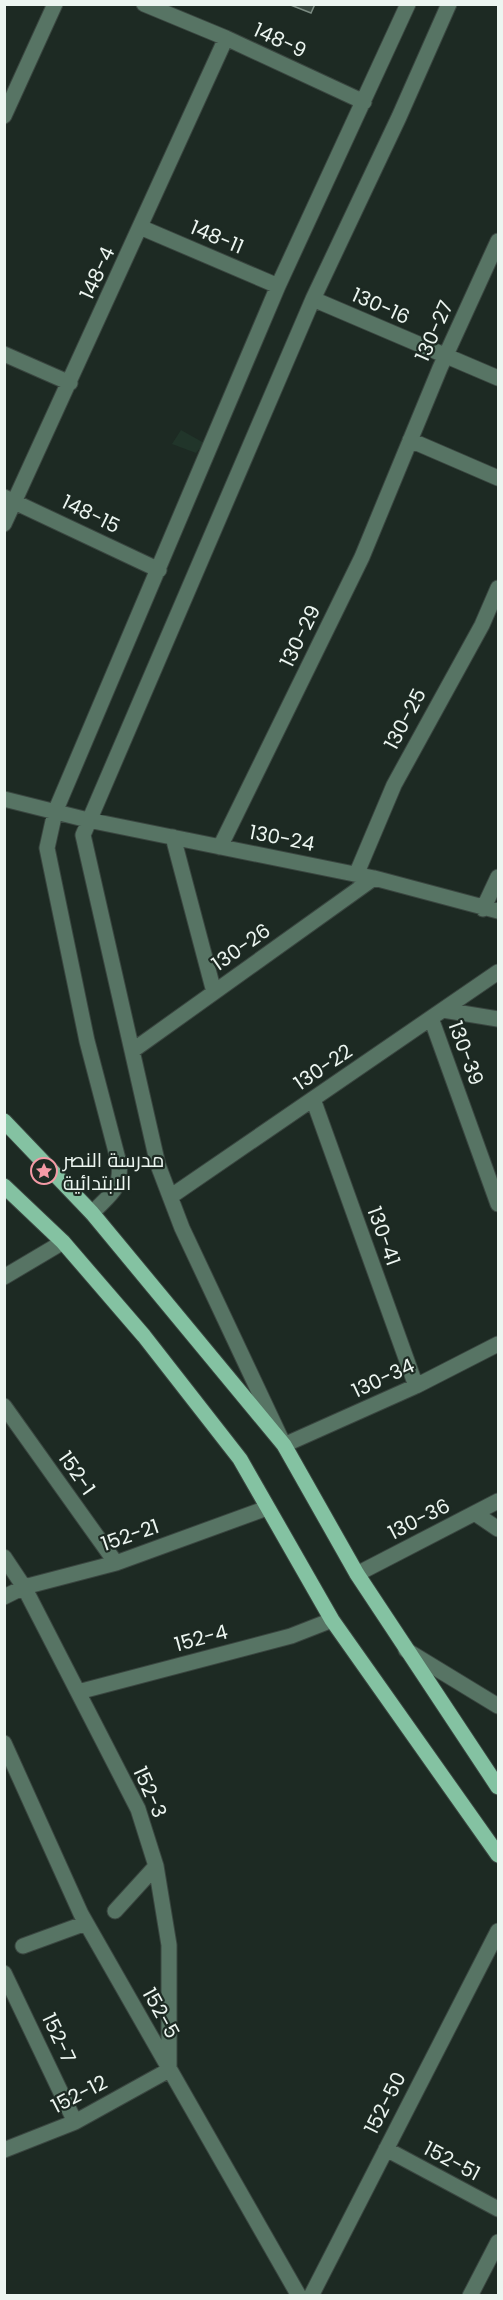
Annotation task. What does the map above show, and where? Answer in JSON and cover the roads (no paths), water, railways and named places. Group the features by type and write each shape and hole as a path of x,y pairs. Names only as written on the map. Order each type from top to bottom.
{"main road":[{"path":"4,1121 92,1213 284,1445 357,1574 498,1787"},
{"path":"4,1186 63,1242 144,1336 240,1459 332,1620 498,1855"}],"street":[{"path":"4,116 10,86 55,4"},
{"name":"148-9","path":"144,4 226,38 364,102"},
{"path":"92,1213 114,1191 121,1179 87,1041 47,848 55,813 278,286 408,4"},
{"path":"284,1445 170,1197 158,1165 83,835 313,299 399,117 449,4"},
{"name":"148-4","path":"4,524 10,499 69,382 226,38"},
{"name":"148-11","path":"140,227 278,286"},
{"name":"130-27","path":"410,440 498,241"},
{"name":"130-16","path":"313,299 498,378"},
{"path":"4,354 69,382"},
{"path":"410,440 498,478"},
{"name":"130-29","path":"220,847 362,557 410,440"},
{"name":"148-15","path":"10,499 159,570"},
{"name":"130-25","path":"356,874 394,785 482,625 498,588"},
{"name":"130-24","path":"4,799 55,813 374,878 483,909 498,911"},
{"path":"173,837 214,993"},
{"path":"483,909 498,877"},
{"name":"130-26","path":"132,1051 374,878"},
{"name":"130-22","path":"170,1197 498,972"},
{"path":"437,1014 498,1019"},
{"name":"130-39","path":"437,1014 498,1204"},
{"name":"130-41","path":"313,1099 416,1386"},
{"path":"4,1277 63,1242"},
{"name":"130-34","path":"284,1445 416,1386 498,1344"},
{"name":"152-1","path":"4,1406 116,1563"},
{"name":"130-36","path":"357,1574 498,1501"},
{"name":"152-21","path":"4,1597 24,1587 116,1563 267,1508"},
{"path":"476,1514 498,1529"},
{"name":"152-3","path":"4,1557 24,1587 138,1809 156,1866 169,1945 169,2070"},
{"name":"152-4","path":"78,1692 291,1636 332,1620"},
{"path":"406,1650 498,1706"},
{"name":"152-5","path":"4,1743 86,1923 299,2295"},
{"path":"115,1911 156,1866"},
{"path":"23,1946 86,1923"},
{"name":"152-50","path":"311,2295 498,1931"},
{"name":"152-7","path":"4,1973 75,2122"},
{"name":"152-12","path":"4,2150 75,2122 169,2070"},
{"name":"152-51","path":"386,2149 498,2209"},
{"path":"470,2295 498,2242"}],"place":[{"name":"مدرسة النصر الابتدائية","path":"44,1171"}]}
